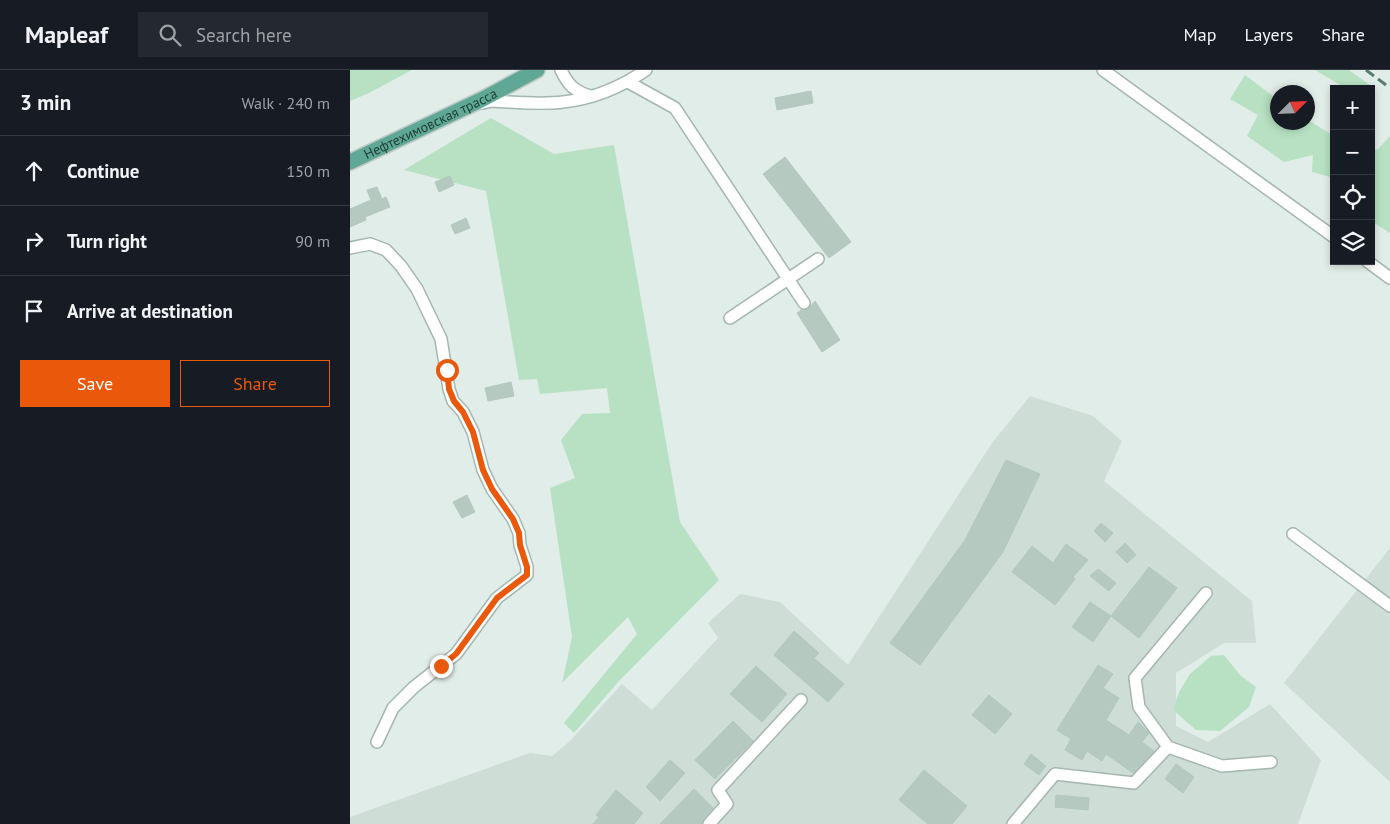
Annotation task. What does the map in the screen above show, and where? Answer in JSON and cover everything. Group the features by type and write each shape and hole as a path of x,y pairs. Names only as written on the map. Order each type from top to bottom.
{"main road":[{"name":"Нефтехимовская трасса","path":"350,162 468,106 537,70"}],"street":[{"path":"561,70 568,83 580,93 593,96"},
{"path":"468,106 492,101 562,103 593,96 628,82 646,70"},
{"path":"1103,70 1330,233"},
{"path":"628,82 675,108 804,303"},
{"path":"350,248 370,244 386,250 401,266 417,289 441,340 449,389 473,432 483,470 492,489 513,519 519,533 520,545 527,567 527,575 497,598 456,654 414,686 393,708 377,742"},
{"path":"730,318 818,259"},
{"path":"1372,265 1390,278"},
{"path":"1293,534 1390,606"},
{"path":"1206,593 1135,678 1139,708 1168,747 1222,766 1271,762"},
{"path":"709,824 727,804 718,790 801,700"},
{"path":"1013,824 1055,774 1134,783 1168,747"}],"shaded area":[{"path":"1030,396 1093,416 1122,441 1104,481 1252,601 1256,643 1224,643 1176,673 1176,726 1208,742 1270,704 1321,760 1298,824 350,824 350,817 530,753 552,756 570,741 622,684 652,710 718,638 708,623 740,594 780,602 848,665 992,443"},
{"path":"1390,548 1390,782 1284,683"}],"green space":[{"path":"350,70 412,70 350,101"},
{"path":"1315,70 1349,70 1370,85 1340,85"},
{"path":"1245,75 1270,94 1270,130 1315,130 1315,124 1330,134 1330,177 1312,172 1313,155 1284,162 1247,136 1258,115 1230,99"},
{"path":"491,118 554,154 614,145 680,522 719,580 618,682 574,733 564,723 637,634 628,617 562,683 572,637 550,488 575,478 561,440 582,414 610,413 607,388 540,394 537,379 519,380 486,191 404,170"},
{"path":"1390,136 1390,233 1375,224 1375,150"},
{"path":"1224,655 1241,676 1256,687 1249,707 1220,731 1196,730 1173,710 1179,692 1190,674 1211,656"}],"building":[{"path":"811,91 813,103 777,110 775,98"},
{"path":"785,157 851,242 829,258 763,174"},
{"path":"450,176 454,185 439,192 435,182"},
{"path":"377,187 382,199 386,197 390,207 365,217 366,220 350,227 350,209 371,200 367,190"},
{"path":"466,218 470,228 455,234 451,225"},
{"path":"815,301 840,340 822,352 797,313 808,309"},
{"path":"511,382 514,396 488,401 485,388"},
{"path":"1006,460 1040,474 1003,552 920,665 890,643 965,540"},
{"path":"467,495 475,512 462,518 453,502"},
{"path":"1101,523 1113,533 1105,542 1094,531"},
{"path":"1125,543 1136,555 1127,563 1116,552"},
{"path":"1066,544 1088,560 1073,577 1075,579 1055,605 1012,572 1032,546 1053,563"},
{"path":"1149,567 1177,588 1139,638 1111,616"},
{"path":"1098,569 1116,583 1109,591 1090,576"},
{"path":"1090,602 1111,616 1093,642 1072,627"},
{"path":"794,631 819,653 814,658 844,684 828,702 774,655"},
{"path":"1098,665 1113,674 1103,688 1119,698 1106,720 1129,735 1138,722 1149,733 1142,742 1154,751 1133,773 1106,754 1102,761 1087,751 1082,760 1065,750 1071,739 1057,730"},
{"path":"756,666 787,694 762,722 730,694"},
{"path":"989,695 1012,714 995,734 972,715"},
{"path":"733,721 753,741 715,779 695,760"},
{"path":"1031,754 1046,766 1039,775 1024,764"},
{"path":"670,760 685,773 660,801 646,787"},
{"path":"1176,764 1194,777 1183,793 1165,779"},
{"path":"924,770 967,806 952,824 928,824 899,800"},
{"path":"694,789 713,808 703,819 702,824 660,824"},
{"path":"616,790 643,813 634,824 593,824 599,817 596,815"},
{"path":"1056,795 1089,798 1088,810 1055,807"}],"railway":[{"path":"1366,70 1390,88"}],"route":[{"path":"441,666 456,654 497,598 527,575 519,533 513,519 492,489 483,470 473,432 449,389 447,370"}]}
